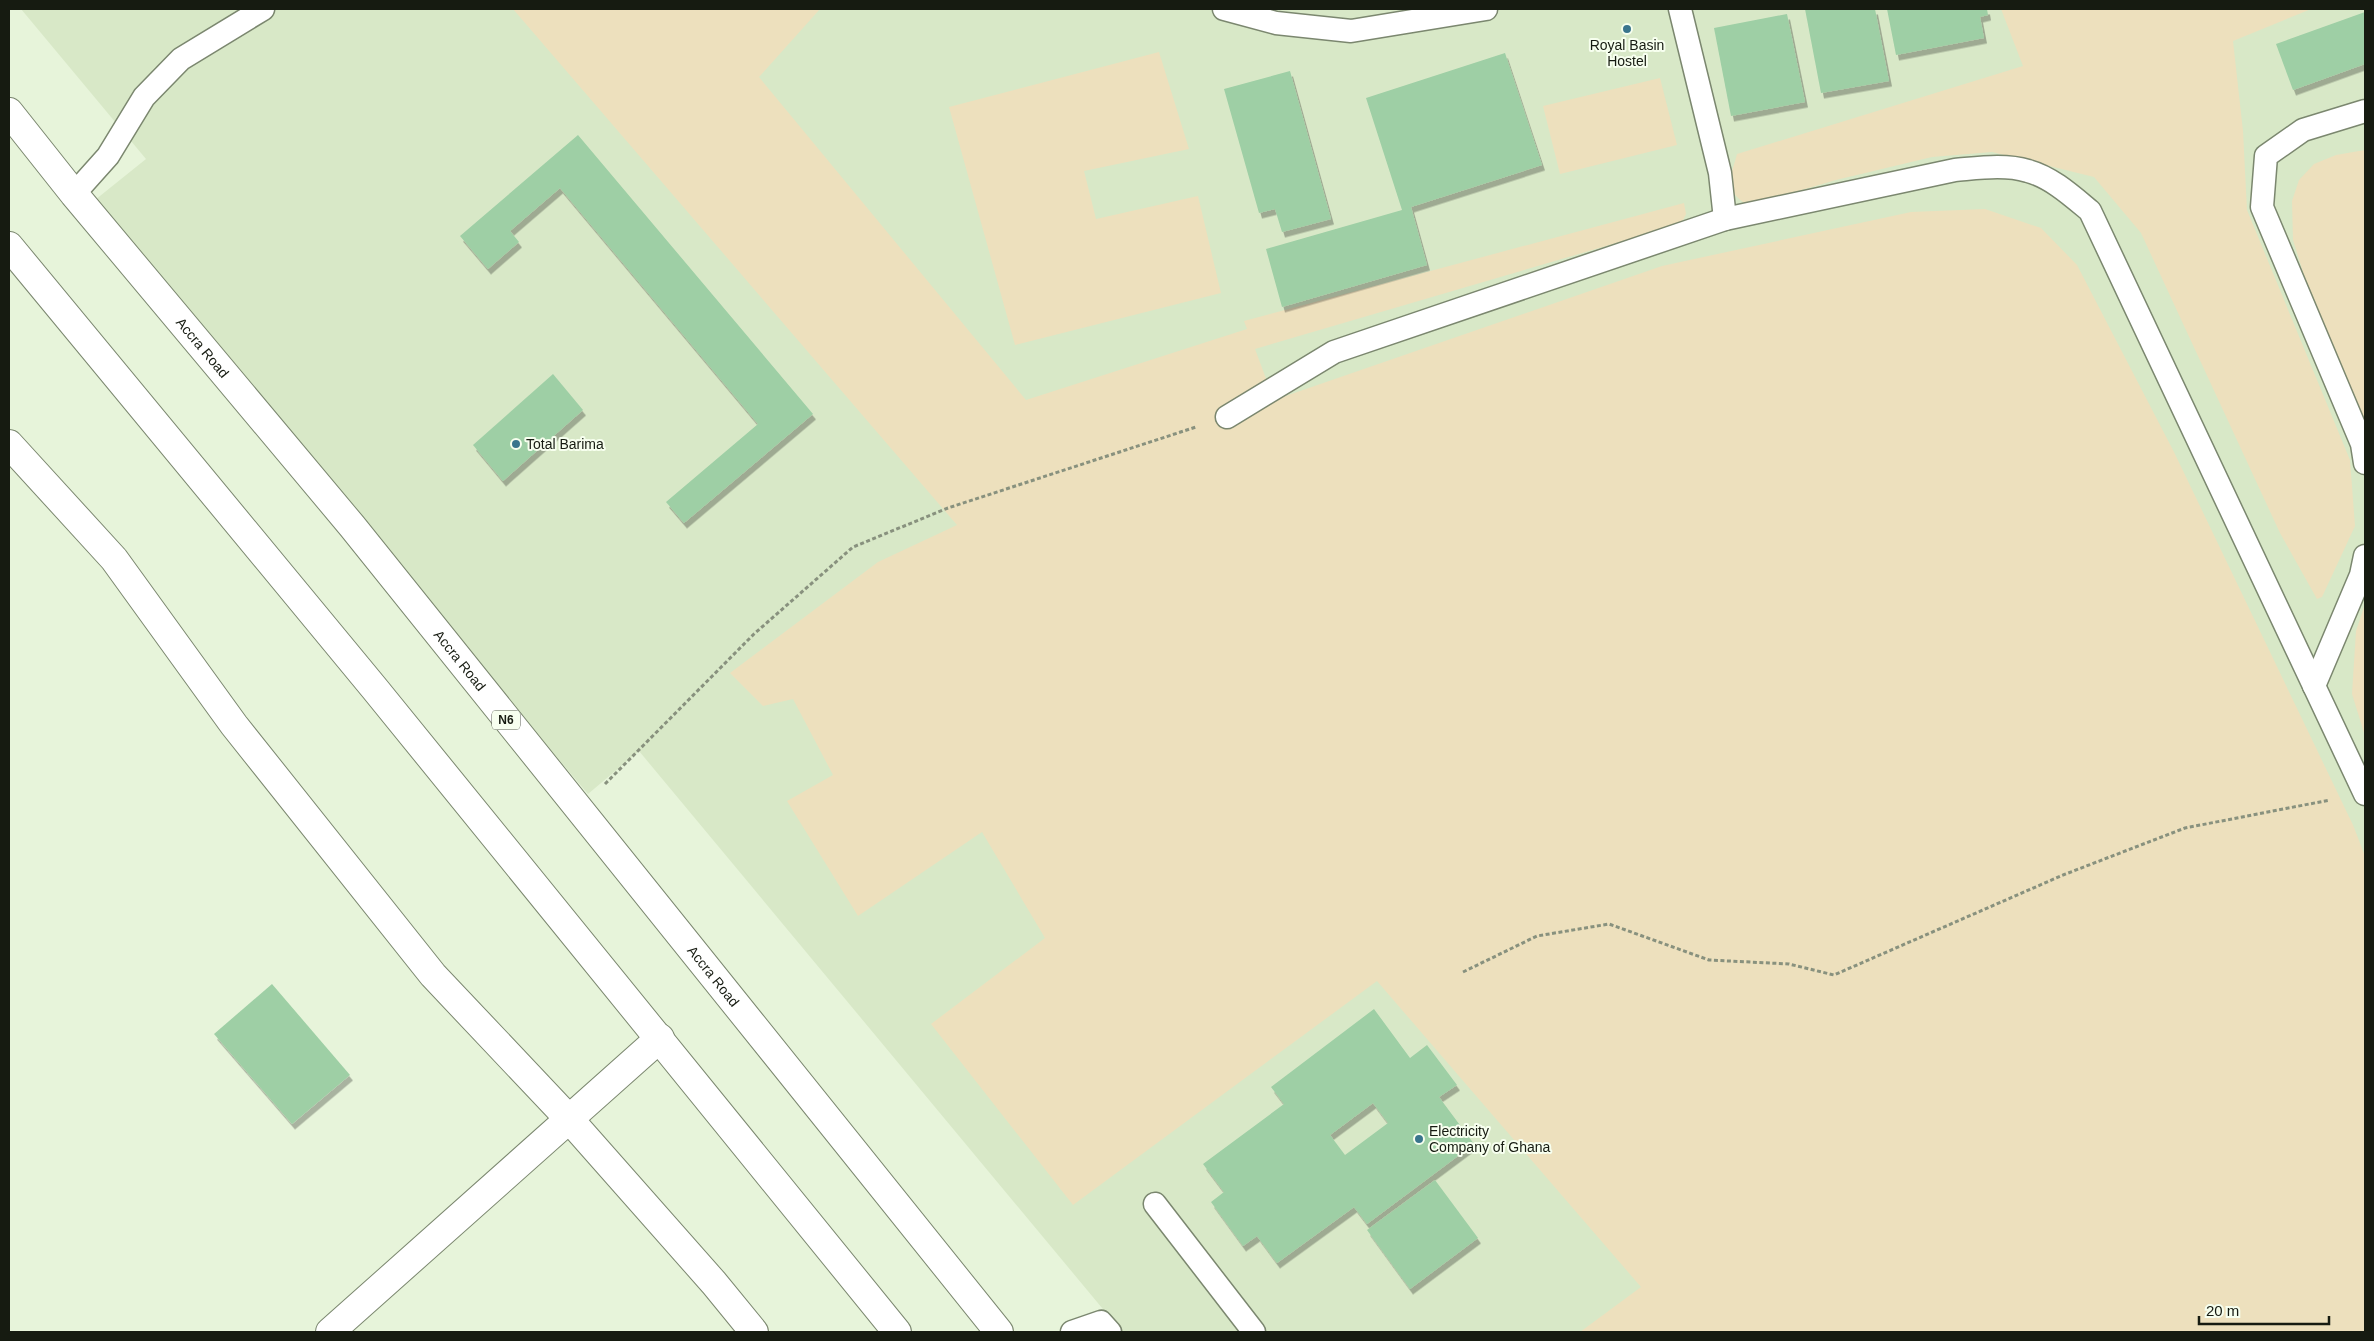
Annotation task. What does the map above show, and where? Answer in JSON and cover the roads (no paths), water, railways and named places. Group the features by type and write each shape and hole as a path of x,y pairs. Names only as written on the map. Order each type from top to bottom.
{"main road":[{"name":"Accra Road","path":"9,112 74,194 352,526 999,1332"},
{"path":"9,246 369,681 897,1332"},
{"path":"9,444 114,559 234,725 433,975 570,1120 714,1283 754,1332"},
{"path":"330,1332 660,1038"}],"lane":[{"path":"74,194 108,156 144,97 181,59 263,9"},
{"path":"1224,9 1276,23 1351,31 1486,9"},
{"path":"1680,9 1720,172 1725,219"},
{"path":"2365,111 2303,130 2266,156 2262,207 2362,444 2365,463"},
{"path":"1227,417 1334,352 1725,219 1955,170 1994,167 2029,171 2060,187 2090,211 2365,794"},
{"path":"2314,686 2360,575 2365,556"},
{"path":"1155,1204 1254,1332"},
{"path":"1072,1332 1102,1322 1110,1332"}],"place":[{"name":"Royal Basin Hostel","path":"1627,29"},
{"name":"Total Barima","path":"516,444"},
{"name":"Electricity Company of Ghana","path":"1419,1139"}]}
